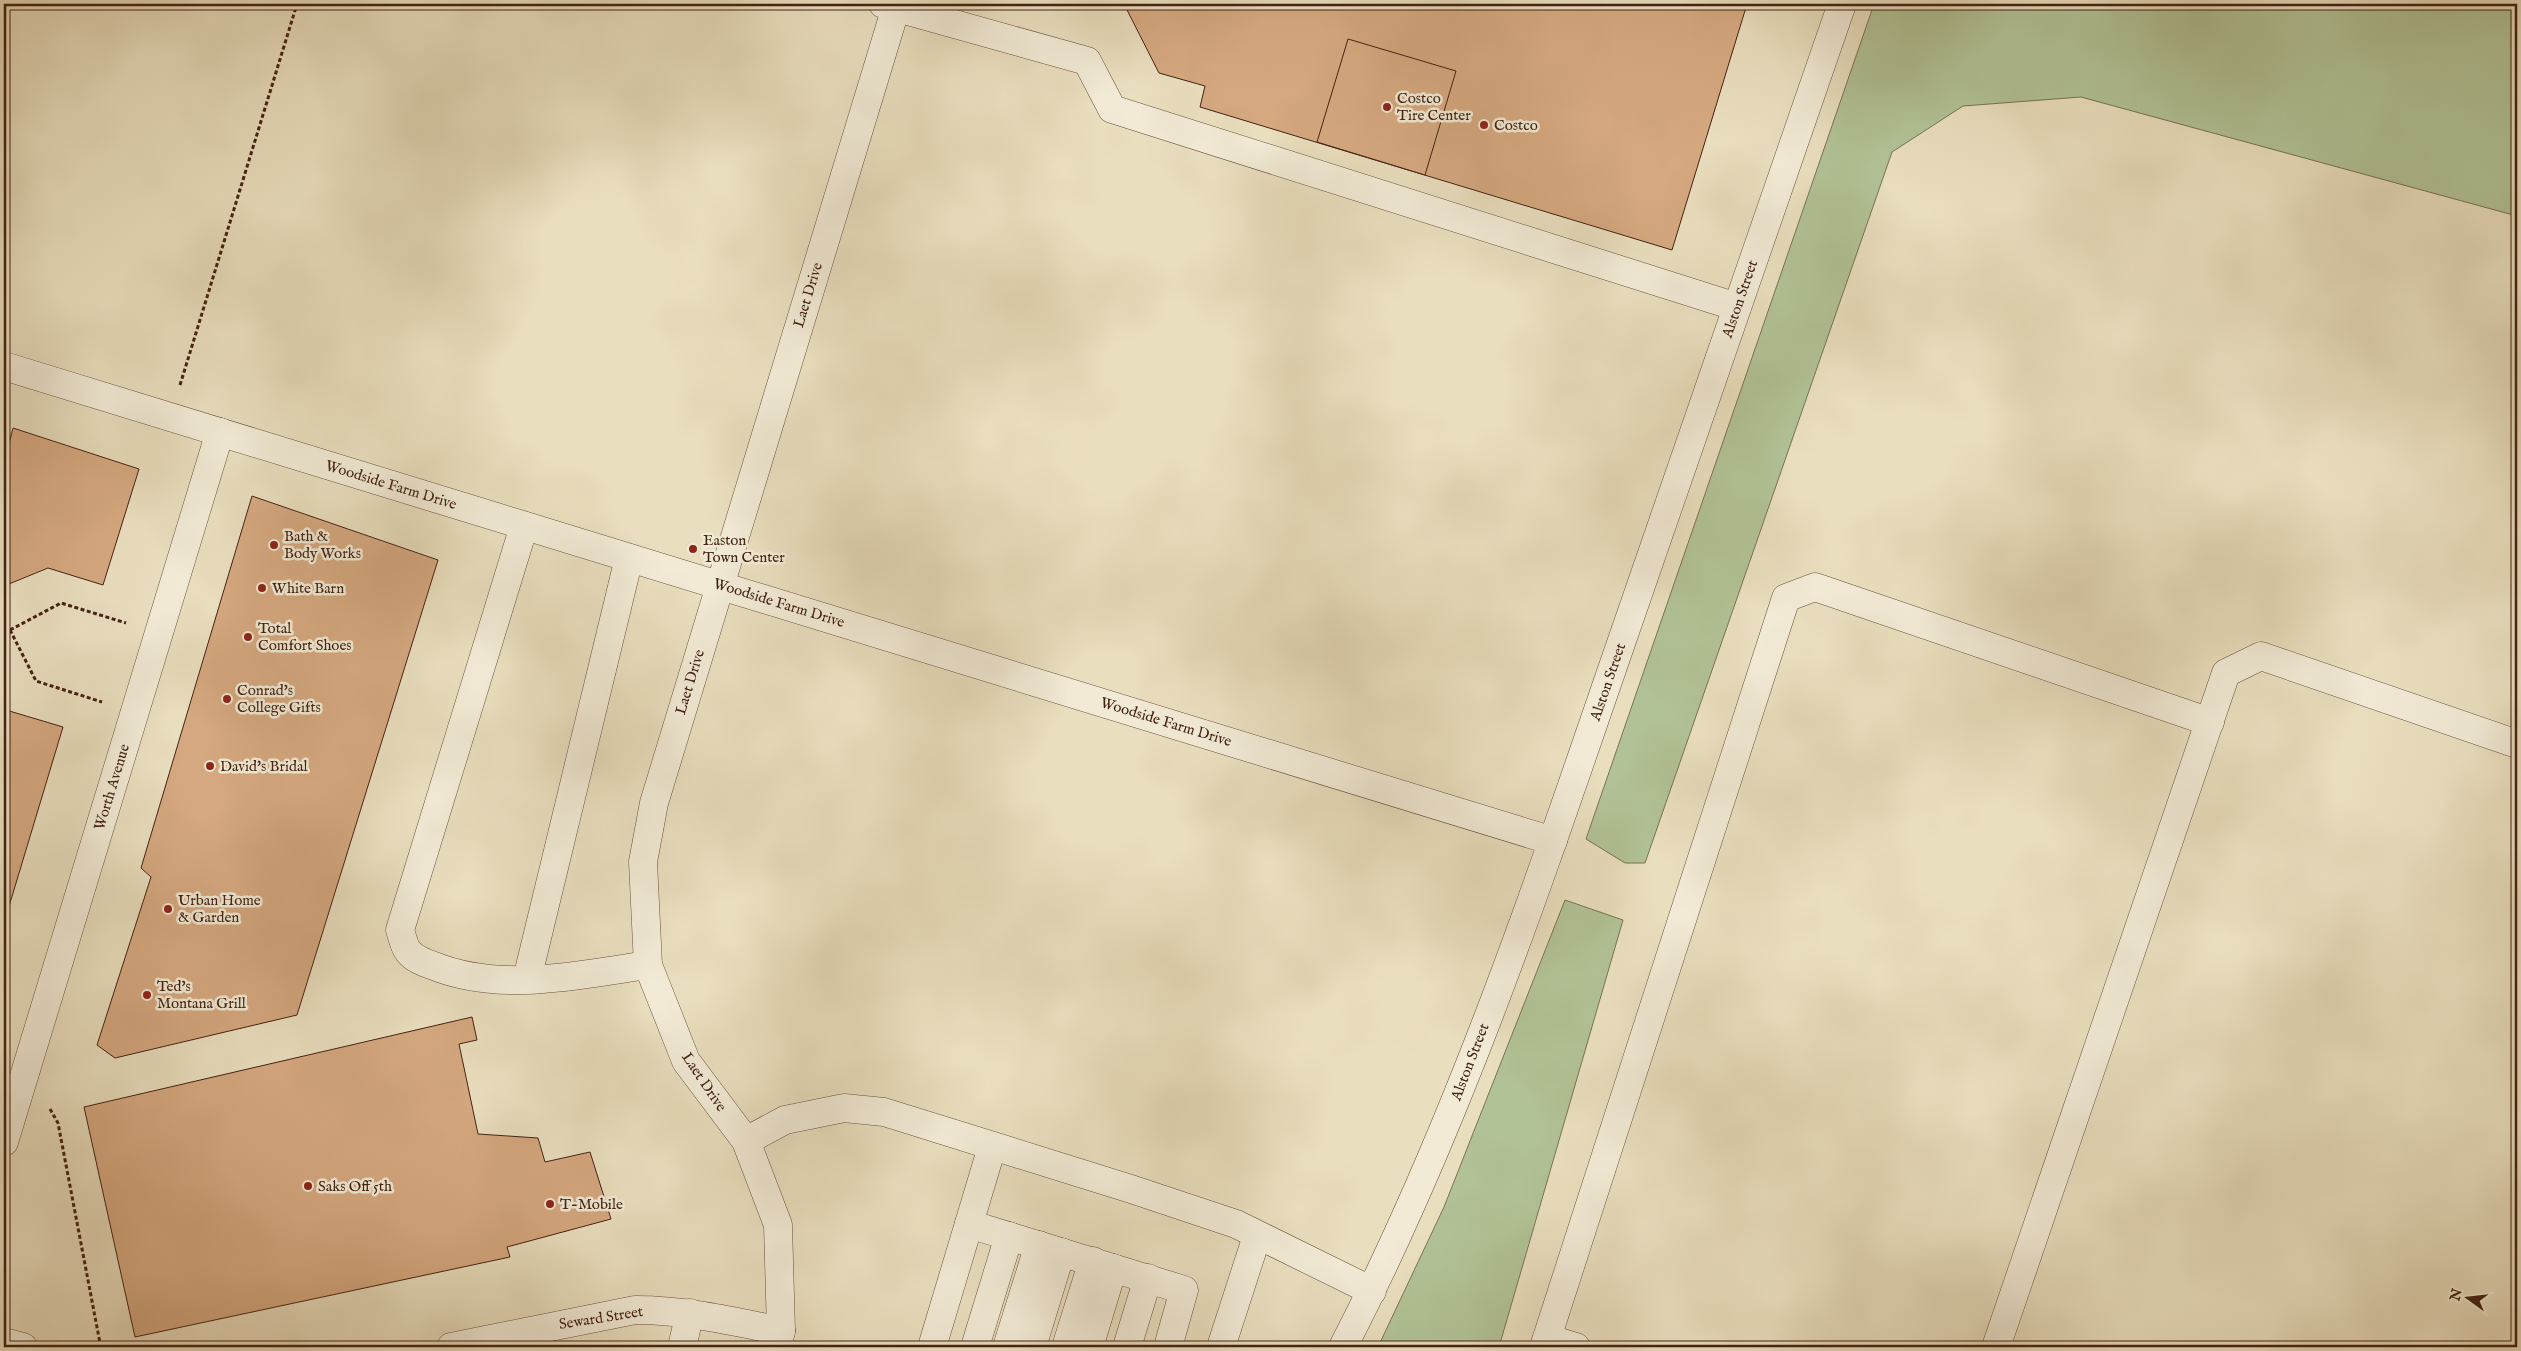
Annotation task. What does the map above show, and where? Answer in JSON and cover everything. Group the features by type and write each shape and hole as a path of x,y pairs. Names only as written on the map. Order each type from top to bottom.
{"street":[{"name":"Alston Street","path":"1343,1347 1372,1292 1462,1086 1553,841 1842,4"},
{"path":"892,5 1087,61 1112,109 1737,307"},
{"name":"Laet Drive","path":"779,1339 778,1225 746,1141 686,1062 648,964 642,862 654,803 892,5"},
{"name":"Woodside Farm Drive","path":"4,366 1553,841"},
{"name":"Worth Avenue","path":"4,1142 220,432"},
{"path":"524,526 400,930 408,951 420,961 447,972 502,981 562,978 648,964"},
{"path":"526,980 629,558"},
{"path":"1576,1347 1546,1343 1786,598 1815,587 2210,722"},
{"path":"1996,1347 2226,673 2261,656 2517,744"},
{"path":"746,1141 785,1120 844,1108 884,1112 1131,1189 1236,1224 1372,1292"},
{"path":"975,1347 988,1230 992,1147"},
{"path":"988,1230 1184,1290 1168,1347"},
{"path":"932,1347 988,1230"},
{"path":"951,1347 988,1230"},
{"path":"1221,1347 1257,1236"},
{"path":"1007,1347 1050,1248"},
{"path":"1032,1347 1050,1248"},
{"path":"1066,1347 1103,1264"},
{"path":"1089,1347 1103,1264"},
{"path":"1127,1347 1160,1282"},
{"path":"1152,1347 1160,1282"},
{"name":"Seward Street","path":"452,1347 635,1310 663,1310 690,1313 779,1339"},
{"path":"682,1347 690,1313"},
{"path":"4,1342 23,1347"}],"path":[{"path":"170,417 297,4"},
{"path":"10,630 61,603 159,632"},
{"path":"4,628 10,630 36,682 135,712"},
{"path":"26,1070 58,1123 100,1343"}],"green space":[{"path":"1874,4 2517,4 2517,216 2081,97 1963,106 1892,152 1645,863 1625,863 1586,839"},
{"path":"1565,900 1623,920 1499,1347 1378,1347 1444,1207"}],"building":[{"name":"Costco","path":"1124,4 1747,4 1672,250 1200,107 1205,86 1159,73"},
{"name":"Costco Tire Center","path":"1348,39 1456,71 1425,175 1317,142"},
{"path":"13,428 139,469 103,585 48,568 4,586 4,447 8,448"},
{"path":"252,496 438,560 297,1015 115,1058 97,1045 151,877 141,868"},
{"path":"4,707 6,710 63,727 4,923"},
{"path":"472,1017 477,1040 459,1044 478,1134 538,1138 545,1162 590,1152 611,1219 507,1247 510,1257 135,1337 84,1107"}],"place":[{"name":"Costco Tire Center","path":"1387,107"},
{"name":"Costco","path":"1484,125"},
{"name":"Bath & Body Works","path":"274,545"},
{"name":"Easton Town Center","path":"693,549"},
{"name":"White Barn","path":"262,588"},
{"name":"Total Comfort Shoes","path":"248,637"},
{"name":"Conrad's College Gifts","path":"227,699"},
{"name":"David's Bridal","path":"210,766"},
{"name":"Urban Home & Garden","path":"168,909"},
{"name":"Ted's Montana Grill","path":"147,995"},
{"name":"Saks Off 5th","path":"308,1186"},
{"name":"T-Mobile","path":"550,1204"}]}
